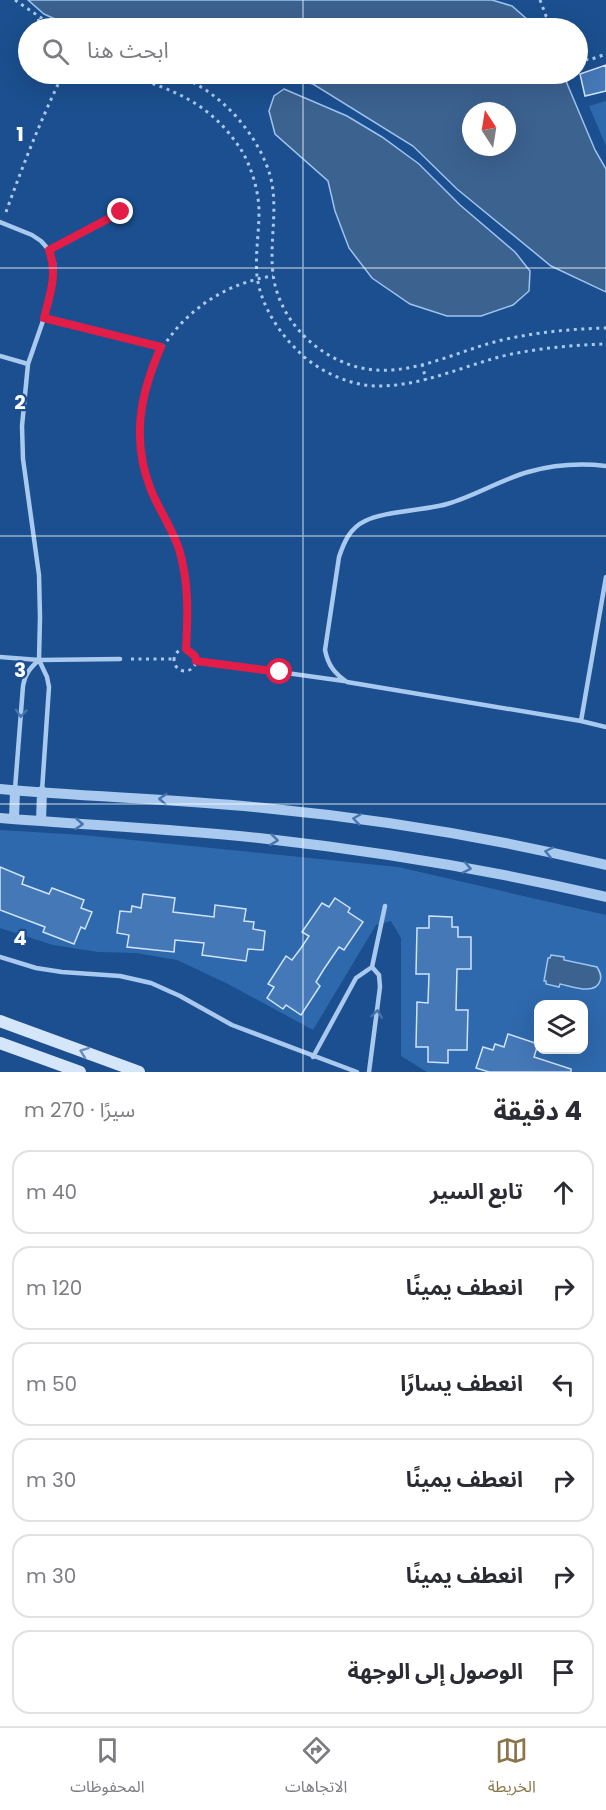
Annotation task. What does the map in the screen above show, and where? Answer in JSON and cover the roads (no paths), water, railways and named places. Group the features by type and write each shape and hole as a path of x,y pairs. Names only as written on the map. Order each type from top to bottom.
{"main road":[{"path":"0,1021 139,1072"},
{"path":"0,1042 80,1072"}],"street":[{"path":"0,789 197,802 329,815 472,837 606,865"},
{"path":"14,819 15,790"},
{"path":"41,821 42,791"},
{"path":"0,818 193,832 324,846 455,866 606,897"}],"lane":[{"path":"49,250 121,212"},
{"path":"2,222 41,241 49,250 54,263 54,277 44,318 28,364 22,426 39,575 39,660 49,687 42,791"},
{"path":"0,357 28,364"},
{"path":"347,682 336,674 328,663 325,650 339,557 352,530 364,521 379,516 447,504 527,472 559,465 606,466"},
{"path":"582,722 606,577"},
{"path":"0,657 39,660 120,659"},
{"path":"15,790 23,686 25,676 39,660"},
{"path":"236,666 347,682 606,727"},
{"path":"314,1057 356,978 372,967 385,906"},
{"path":"0,957 36,968 120,976 151,983 180,996 232,1025 357,1072"},
{"path":"369,1072 380,987 379,975 372,967"}]}
